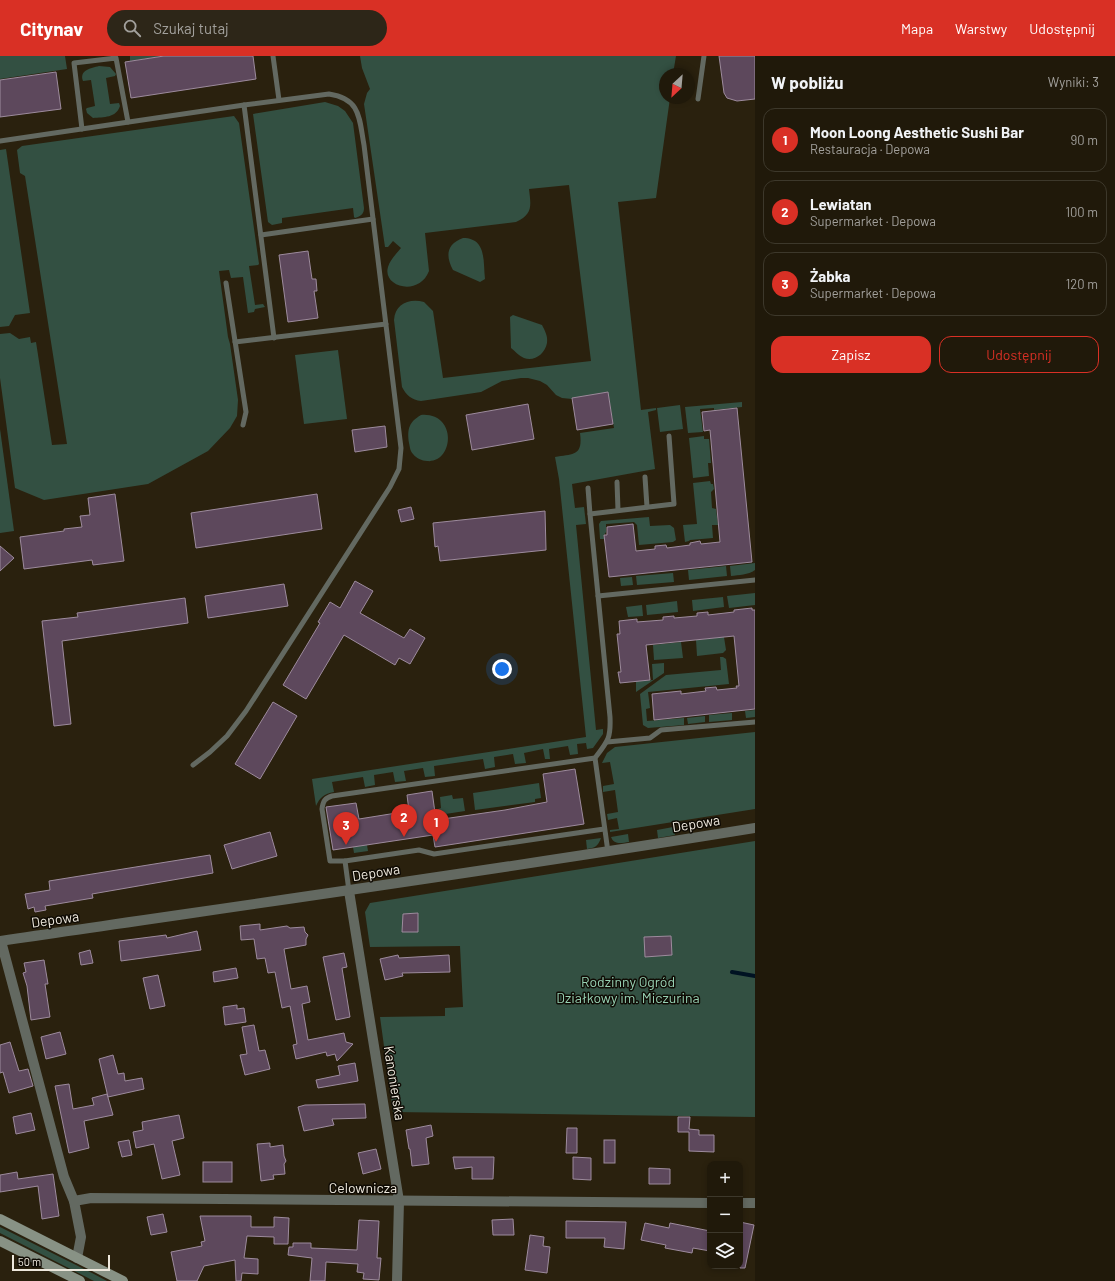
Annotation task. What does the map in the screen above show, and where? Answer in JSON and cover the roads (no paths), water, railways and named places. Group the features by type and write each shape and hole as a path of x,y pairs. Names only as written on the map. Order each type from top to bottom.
{"main road":[{"path":"0,1219 123,1281"},
{"path":"0,1241 80,1281"}],"street":[{"name":"Depowa","path":"1,941 349,891 755,828"},
{"name":"Kanonierska","path":"349,891 399,1201 397,1281"},
{"path":"1,941 64,1177 74,1201 81,1237 77,1258"},
{"name":"Celownicza","path":"74,1201 91,1198 707,1203"},
{"path":"743,1203 755,1203"}],"lane":[{"path":"273,56 279,100"},
{"path":"698,99 704,56"},
{"path":"82,129 74,63 116,58 128,122"},
{"path":"0,141 329,94 339,95 348,100 358,112 364,145 401,448 398,469 390,486 246,711 227,736 193,765"},
{"path":"244,105 274,338"},
{"path":"261,235 373,219"},
{"path":"226,283 246,412 243,425"},
{"path":"235,342 386,324"},
{"path":"590,514 674,504 669,436"},
{"path":"645,477 647,507"},
{"path":"617,482 618,510"},
{"path":"588,488 610,717 610,731 607,742 595,758 608,852"},
{"path":"598,596 755,580"},
{"path":"607,742 650,738 661,730 755,722"},
{"path":"595,758 332,796 326,798 322,803 322,809 330,862 419,850 434,854 604,828"},
{"path":"345,861 349,891"}],"waterway":[{"path":"732,972 755,976"}],"place":[{"name":"Lewiatan","path":"404,837"},
{"name":"Moon Loong Aesthetic Sushi Bar","path":"436,842"},
{"name":"Żabka","path":"346,845"}],"park label":[{"name":"Rodzinny Ogród Działkowy im. Miczurina","path":"628,990"}]}
